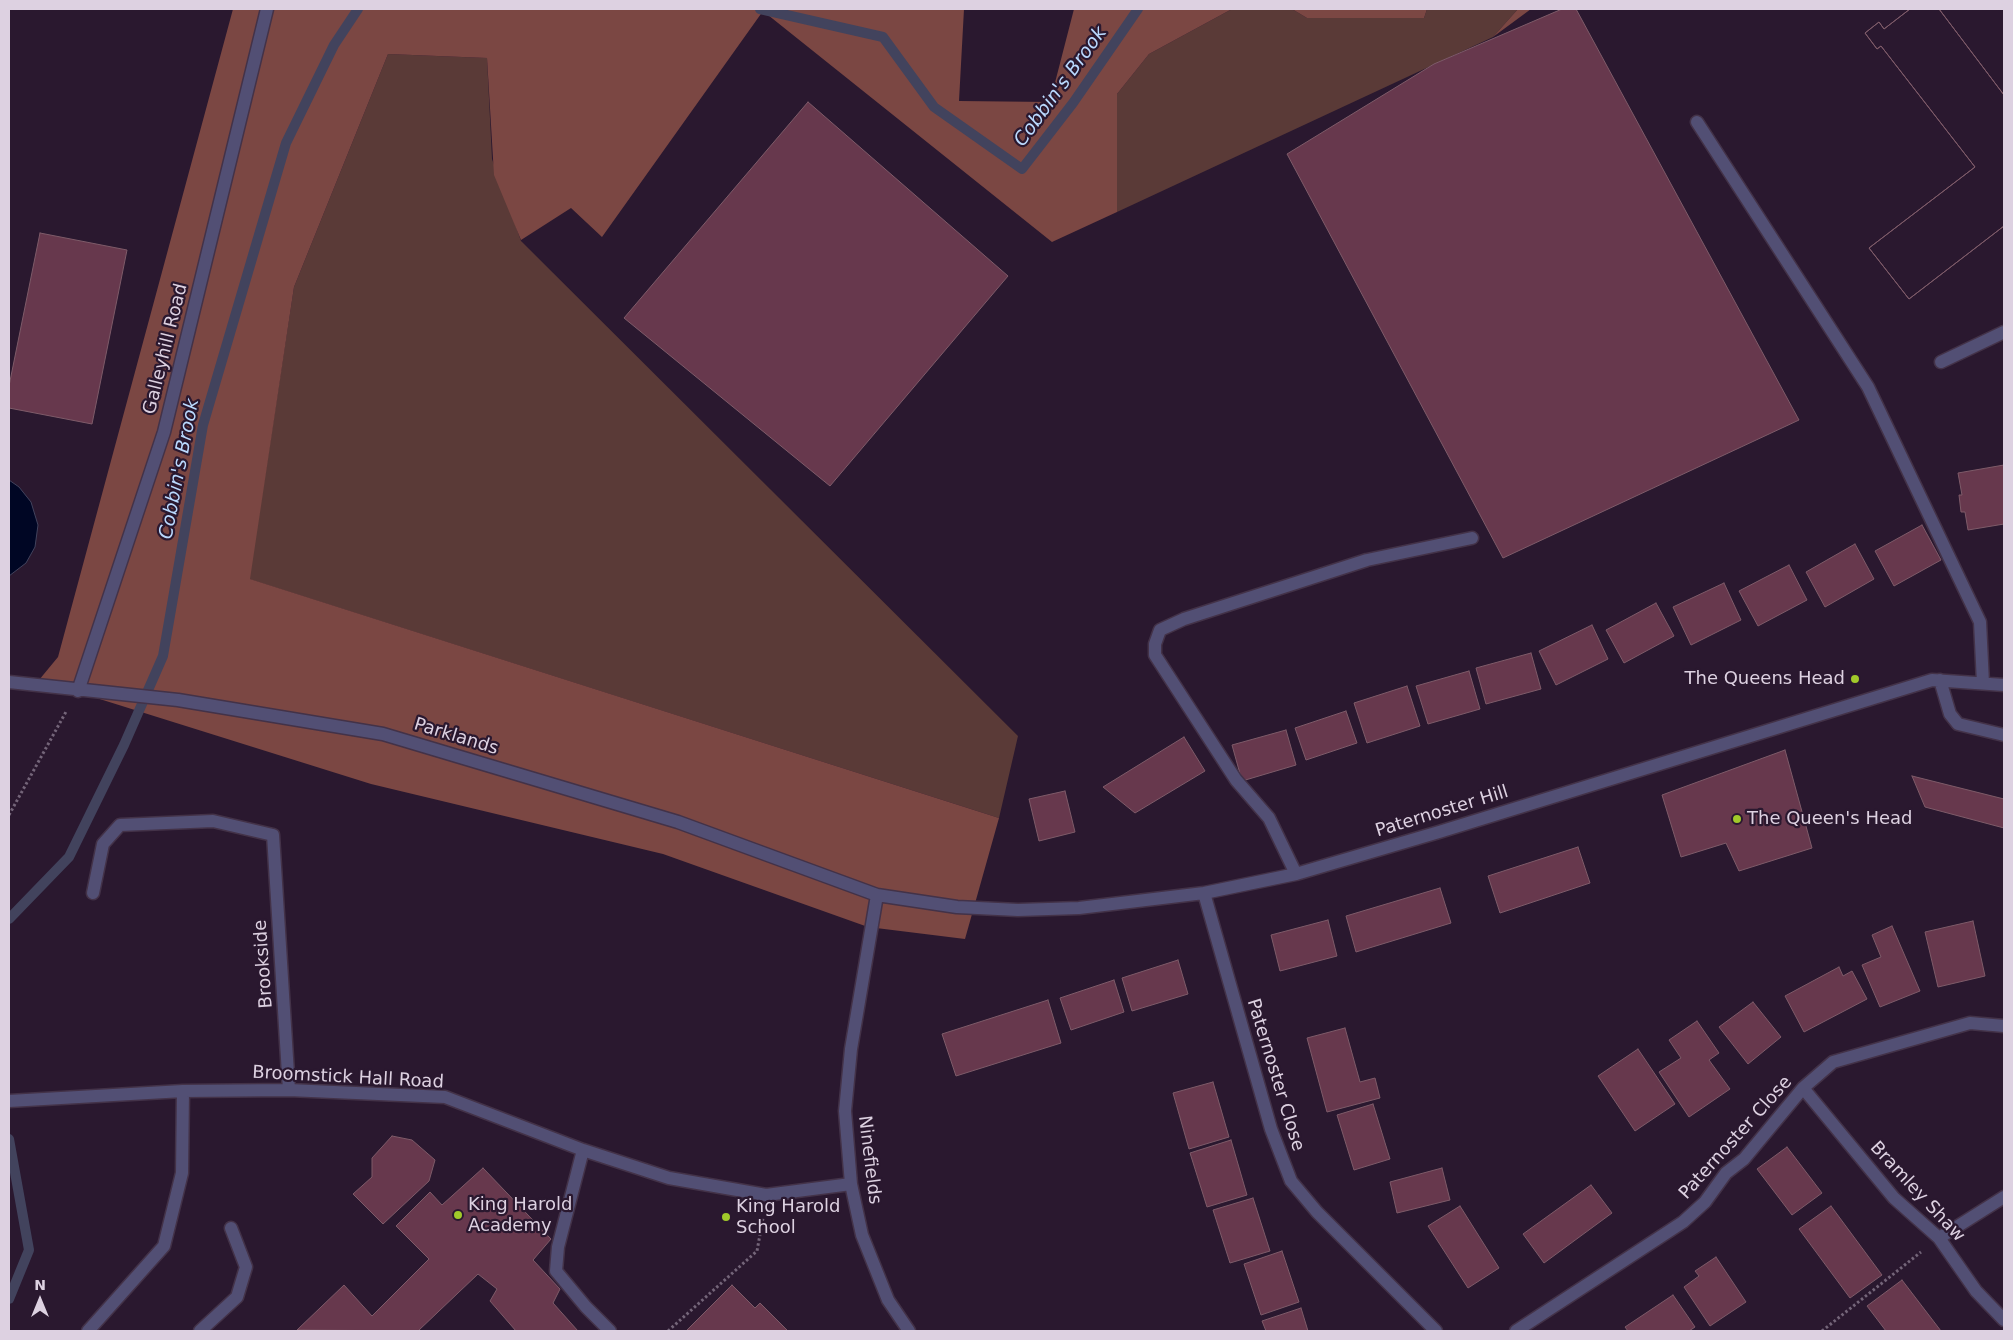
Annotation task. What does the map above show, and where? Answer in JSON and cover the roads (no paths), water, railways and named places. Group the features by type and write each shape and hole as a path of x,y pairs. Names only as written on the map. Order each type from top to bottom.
{"street":[{"name":"Galleyhill Road","path":"78,691 164,432 267,9"},
{"path":"1697,122 1868,387 1980,622 1983,682"},
{"path":"1941,362 2004,332"},
{"path":"1296,874 1269,818 1236,780 1155,655 1154,644 1160,630 1184,619 1368,560 1472,538"},
{"name":"Paternoster Hill","path":"877,895 957,906 1018,910 1079,908 1204,893 1296,874 1448,830 1932,680 1983,682 2004,685"},
{"path":"1940,680 1950,714 1958,724 2004,735"},
{"name":"Parklands","path":"9,682 78,691 127,693 169,698 383,734 678,822 877,895"},
{"name":"Brookside","path":"93,893 103,844 120,825 213,821 273,835 289,1090"},
{"name":"Paternoster Close","path":"1204,893 1270,1130 1291,1181 1317,1212 1436,1331"},
{"name":"Ninefields","path":"877,895 851,1049 845,1111 851,1184 862,1235 888,1300 909,1331"},
{"name":"Paternoster Close","path":"1516,1331 1683,1222 1705,1202 1726,1173 1744,1159 1803,1088 1833,1062 1970,1024 2004,1026"},
{"name":"Bramley Shaw","path":"1803,1088 1894,1198 1939,1238 1976,1292 2004,1320"},
{"name":"Broomstick Hall Road","path":"9,1101 183,1091 289,1090 445,1097 583,1150 669,1178 766,1195 851,1184"},
{"path":"88,1331 164,1246 182,1173 183,1091"},
{"path":"583,1150 558,1247 556,1271 586,1307 610,1331"},
{"path":"1939,1238 2004,1197"},
{"path":"200,1331 236,1298 246,1267 231,1228"}],"water":[{"path":"9,480 19,487 31,502 38,525 35,547 26,563 9,576"}],"waterway":[{"name":"Cobbin's Brook","path":"9,919 69,857 124,745 163,656 203,425 286,143 334,45 358,9"},
{"name":"Cobbin's Brook","path":"760,9 883,37 934,107 1022,169 1073,103 1138,9"},
{"name":"Cobbin's Brook","path":"9,1139 29,1250 9,1299"}],"place":[{"name":"The Queens Head","path":"1855,679"},
{"name":"The Queen's Head","path":"1737,819"},
{"name":"King Harold Academy","path":"458,1215"},
{"name":"King Harold School","path":"726,1217"}]}
